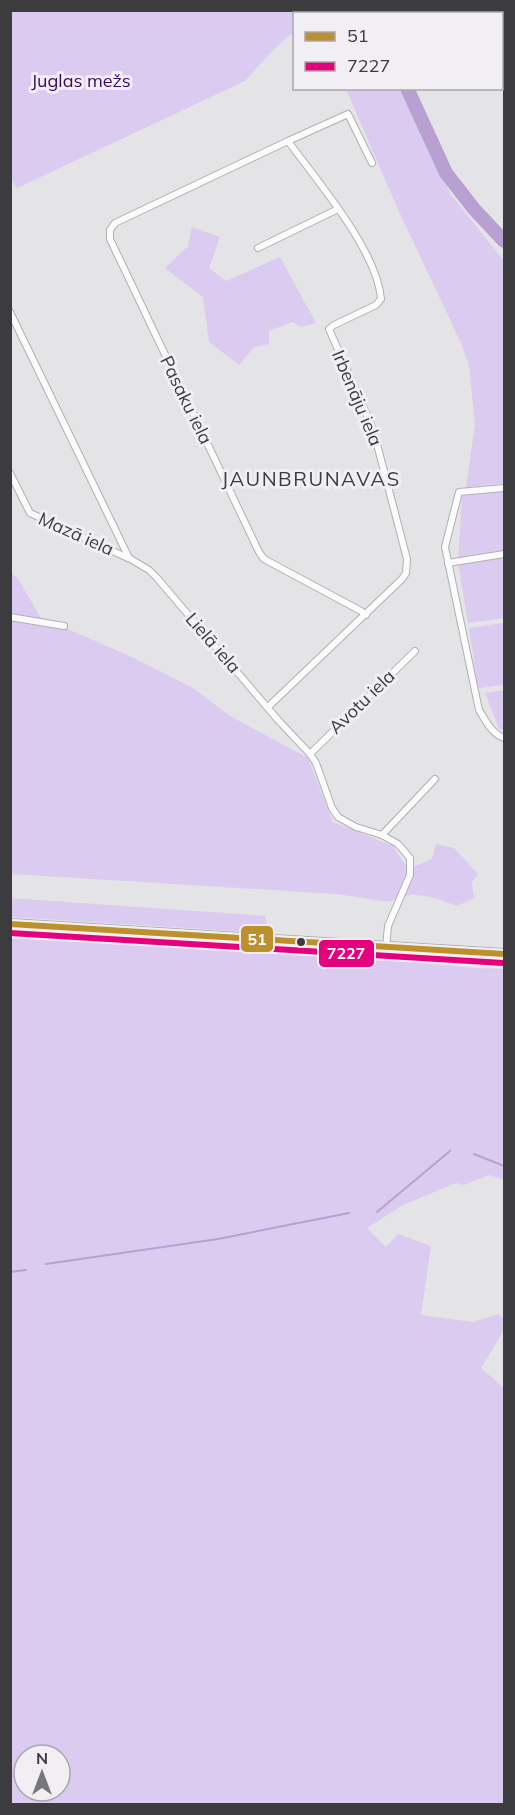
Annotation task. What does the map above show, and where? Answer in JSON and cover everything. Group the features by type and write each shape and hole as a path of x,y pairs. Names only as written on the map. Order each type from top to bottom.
{"main road":[{"path":"10,924 504,954"}],"street":[{"path":"288,141 348,114 372,163"},
{"name":"Irbenāju iela","path":"268,707 402,579 406,573 407,559 373,429 329,329 376,305 381,299 380,289 366,254 338,209 288,141"},
{"name":"Pasaku iela","path":"288,141 115,223 110,230 110,239 259,552 264,559 361,610 366,615"},
{"path":"258,248 338,209"},
{"path":"10,312 129,558"},
{"name":"Mazā iela","path":"10,473 30,513 129,558"},
{"path":"504,488 459,492 445,547 479,710 491,729 504,738"},
{"path":"448,563 504,554"},
{"name":"Lielā iela","path":"129,558 149,570 157,578 310,754 316,763 332,808 338,817 398,844 410,858 410,875 388,926 386,947"},
{"path":"10,617 64,626"},
{"name":"Avotu iela","path":"310,754 415,651"},
{"path":"382,835 435,779"}],"green space":[{"name":"Juglas mežs","path":"11,10 344,11 293,12 293,36 292,33 273,50 245,81 17,188 10,177"},
{"path":"346,90 401,90 451,195 504,261 504,483 466,487 475,425 469,365 461,343 396,205"},
{"path":"192,227 220,237 209,268 226,281 280,257 316,323 301,327 292,322 269,331 269,344 254,347 239,365 209,342 203,297 165,268 188,246"},
{"path":"504,491 504,618 468,623 458,563 462,496"},
{"path":"10,573 18,578 40,617 132,657 193,688 230,716 308,758 333,822 393,846 408,869 432,859 436,844 454,848 478,874 472,882 474,898 457,906 414,895 390,902 337,894 11,874"},
{"path":"504,623 504,685 478,688 469,628"},
{"path":"504,690 504,729 499,729 485,693"},
{"path":"10,898 265,916 269,933 11,917"},
{"path":"10,938 394,960 504,969 504,1180 489,1175 464,1185 456,1183 403,1205 367,1228 386,1247 398,1234 431,1246 421,1315 473,1322 498,1314 504,1318 504,1330 481,1368 504,1388 504,1804 11,1804"}],"waterway":[{"path":"408,90 446,173 474,209 504,241"},
{"path":"377,1212 450,1151"},
{"path":"474,1154 504,1166"},
{"path":"46,1264 218,1239 349,1213"},
{"path":"10,1272 26,1270"}],"transit line":[{"name":"51","path":"10,924 504,954"},
{"name":"7227","path":"10,933 503,963"}],"district":[{"name":"JAUNBRUNAVAS","path":"311,479"}]}
